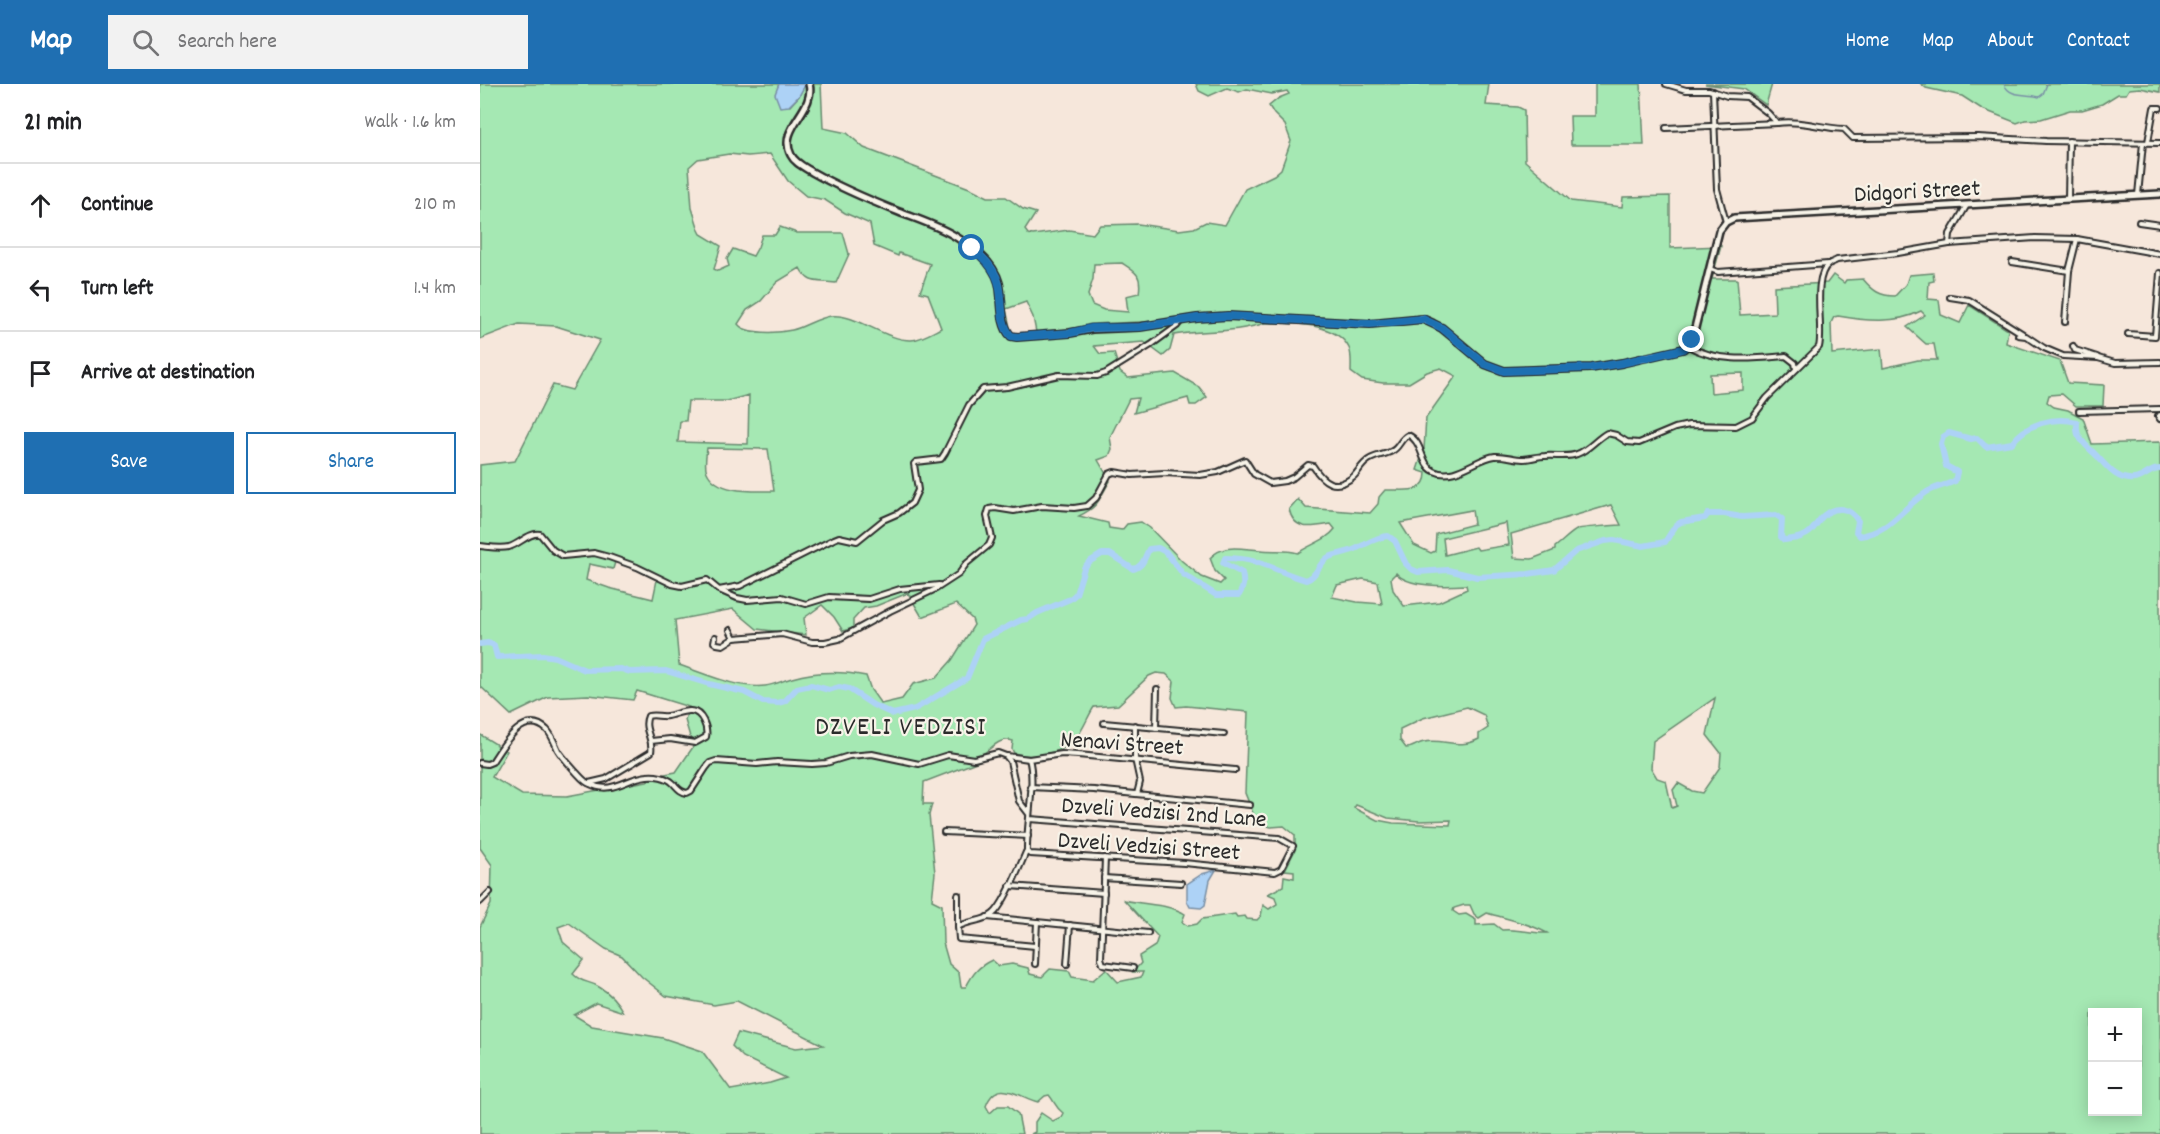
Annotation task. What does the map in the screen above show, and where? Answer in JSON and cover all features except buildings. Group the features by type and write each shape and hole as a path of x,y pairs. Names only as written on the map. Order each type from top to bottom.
{"street":[{"path":"809,84 808,103 788,138 787,145 791,156 797,163 826,180 863,198 935,226 972,248 994,270 999,283 1005,327 1011,336 1070,333 1092,328 1140,327 1228,316 1370,324 1423,319 1442,328 1485,364 1504,371 1591,368 1648,357 1688,346 1692,340 1719,231 1726,222 1718,196 1713,91"},
{"path":"1666,84 1686,90 1713,91 1727,96 1747,97 1777,123"},
{"path":"2138,195 2154,108 2160,108"},
{"path":"1665,128 1799,121 1828,129 1844,129 1853,138 1978,137 2160,142"},
{"path":"2067,200 2069,141"},
{"name":"Didgori Street","path":"1726,222 1743,216 2160,194"},
{"path":"1949,244 1950,234 1967,205"},
{"path":"2139,222 2160,225"},
{"path":"1709,268 1718,272 1828,264 1838,260 1949,244 2035,238 2077,239 2160,254"},
{"path":"2065,322 2069,271 2077,239"},
{"path":"2012,262 2069,271"},
{"path":"714,637 714,642 723,645 734,638 782,634 812,642 839,639 959,574 966,564 989,545 992,538 987,516 989,509 1014,511 1042,506 1087,507 1096,498 1109,474 1114,472 1132,475 1165,472 1200,475 1218,472 1245,460 1254,474 1270,483 1294,477 1308,465 1313,466 1327,483 1334,484 1350,479 1373,457 1393,451 1403,437 1408,435 1412,437 1427,465 1435,471 1456,471 1494,456 1523,459 1575,455 1583,452 1607,433 1616,435 1627,442 1639,443 1675,428 1689,425 1736,426 1752,418 1767,398 1819,347 1821,338 1820,286 1822,275 1828,264"},
{"path":"2128,334 2155,336 2160,273"},
{"path":"1950,297 1969,300 2035,340 2044,348 2063,356 2098,358"},
{"path":"718,590 740,586 839,537 857,541 883,520 912,503 918,490 914,465 916,462 941,459 969,405 983,389 1007,387 1059,375 1097,376 1106,373 1151,345 1181,321"},
{"path":"2019,334 2035,340"},
{"path":"1688,346 1712,356 1731,360 1786,356 1795,363 1796,370"},
{"path":"2073,346 2075,350 2115,363 2160,362"},
{"path":"2079,411 2160,409"},
{"path":"480,546 497,549 510,547 535,533 540,534 553,550 563,556 594,553 637,567 672,584 682,586 706,580 718,590 747,600 782,597 806,604 829,597 869,599 900,589 940,585"},
{"path":"730,630 734,638"},
{"path":"1156,689 1156,728"},
{"path":"588,783 606,779 651,752 646,721 648,716 654,714 664,717 691,711 698,714 705,723 706,737 695,743 670,739 651,741"},
{"path":"480,763 492,762 515,730 525,724 534,723 548,731 560,753 588,783 600,787 616,787 648,775 659,776 673,782 687,794 692,791 710,763 716,760 757,764 777,762 812,764 826,763 849,756 872,754 919,764 948,756 974,759 998,753 1006,756"},
{"path":"1104,723 1224,734"},
{"path":"1136,725 1135,759 1137,778 1140,782 1137,794"},
{"name":"Nenavi Street","path":"1006,756 1029,759 1062,754 1235,770"},
{"name":"Dzveli Vedzisi Street","path":"1006,756 1013,770 1019,801 1029,817"},
{"name":"Dzveli Vedzisi Street","path":"1029,759 1027,852 1036,855 1105,858 1275,872 1281,869 1293,846"},
{"path":"1030,787 1250,805"},
{"name":"Dzveli Vedzisi 2nd Lane","path":"1029,817 1279,838 1293,846"},
{"path":"944,832 1028,836"},
{"path":"958,927 995,913 1027,852"},
{"path":"1105,858 1101,958 1103,963 1133,968"},
{"path":"1104,878 1181,884"},
{"path":"1010,886 1104,893"},
{"path":"480,902 490,892"},
{"path":"958,895 959,939 1035,946"},
{"path":"987,917 1148,933"},
{"path":"1035,964 1037,922"},
{"path":"1067,964 1070,925"}],"green space":[{"path":"480,84 779,84 776,94 790,106 799,96 805,84 821,84 823,128 847,133 864,148 988,197 1006,197 1023,209 1036,213 1025,230 1028,234 1033,235 1069,230 1093,234 1100,225 1138,224 1179,230 1194,228 1206,222 1225,225 1245,189 1274,175 1281,169 1291,141 1285,125 1269,106 1289,94 1287,91 1272,94 1247,89 1239,92 1227,88 1209,96 1199,91 1196,84 1489,84 1486,105 1518,107 1524,110 1525,161 1571,201 1622,207 1623,197 1670,196 1670,248 1721,246 1712,279 1737,279 1740,315 1775,313 1774,286 1827,283 1833,275 1844,283 1846,280 1863,279 1877,292 1895,296 1906,284 1909,275 1933,273 1934,281 1929,282 1928,299 1939,300 1941,315 1960,323 1969,305 2008,330 2006,343 2060,361 2068,383 2104,385 2103,406 2076,406 2062,394 2049,395 2047,402 2083,418 2092,444 2160,442 2160,1134 1031,1134 1035,1132 1035,1122 1041,1113 1053,1121 1061,1117 1063,1113 1049,1095 1038,1102 1003,1090 996,1092 986,1106 990,1113 998,1106 1008,1106 1018,1114 1022,1134 480,1134 480,927 491,904 492,865 480,848 481,735 507,751 492,777 522,795 567,796 647,781 676,772 693,747 685,720 689,707 637,691 633,700 588,695 548,697 511,715 480,686 480,465 515,461 553,385 572,390 600,340 556,326 519,324 480,339","holes":["729,154 748,156 770,154 788,181 806,196 825,200 845,213 870,224 874,246 898,256 899,253 930,264 920,292 928,294 941,328 915,340 891,336 841,316 826,317 797,329 779,332 755,332 742,328 738,324 747,310 761,301 777,282 800,268 803,274 811,280 836,283 849,254 843,233 797,233 780,227 775,235 762,235 753,256 733,249 727,259 729,266 718,271 714,269 721,246 701,234 699,230 692,208 689,167 698,159","1122,263 1134,272 1139,278 1140,287 1139,293 1126,296 1128,312 1104,310 1092,305 1088,295 1093,279 1094,264","1026,302 1033,317 1036,332 1071,329 1091,324 1165,321 1187,316 1228,313 1369,321 1423,315 1434,319 1487,361 1502,367 1502,373 1489,370 1481,365 1423,321 1369,328 1228,319 1195,321 1141,330 1094,331 1076,335 1020,339 1011,332 1006,309","1921,311 1925,315 1907,327 1926,344 1934,344 1937,360 1918,360 1883,368 1881,349 1832,354 1831,323 1834,317 1870,320 1901,318","1265,323 1287,323 1312,326 1334,333 1343,339 1350,350 1351,372 1362,380 1409,383 1427,372 1441,368 1456,376 1426,418 1424,449 1417,470 1426,473 1422,485 1411,490 1385,490 1370,513 1306,508 1298,499 1289,509 1291,516 1299,525 1331,524 1335,529 1327,537 1298,553 1240,548 1221,550 1210,558 1215,571 1224,580 1220,584 1202,577 1141,522 1127,524 1122,530 1109,528 1108,523 1079,516 1095,506 1110,481 1098,460 1109,456 1112,449 1110,437 1129,399 1138,398 1134,413 1188,398 1190,405 1196,405 1207,397 1199,387 1175,373 1128,378 1120,372 1114,353 1100,354 1094,346 1144,342 1163,356 1170,350 1174,335 1242,328","1743,373 1743,390 1711,393 1710,374","749,395 748,444 678,442 680,421 686,421 688,401 727,401","707,448 768,449 774,491 737,490 719,484 707,472","1611,505 1621,525 1578,529 1555,547 1555,550 1532,559 1514,558 1511,534","1472,510 1474,524 1436,534 1435,551 1431,553 1414,545 1400,523","1506,523 1509,545 1478,550 1476,547 1445,555 1443,538","615,562 636,569 657,580 653,599 586,580 589,564 613,569","1396,573 1402,578 1419,584 1466,585 1467,589 1439,602 1404,606 1393,590 1391,578","1363,579 1378,582 1382,604 1332,597 1337,585","908,593 922,617 956,604 972,619 974,625 952,660 936,678 913,684 902,699 881,704 871,690 866,676 820,673 769,685 754,686 722,680 679,665 675,620 733,609 757,629 806,635 804,618 822,605 843,631 853,628 853,620 864,608 876,606","1156,673 1166,674 1174,681 1172,698 1176,707 1248,712 1245,793 1257,823 1271,827 1284,826 1295,835 1295,850 1285,870 1294,871 1294,878 1284,876 1283,886 1268,894 1275,897 1277,904 1269,909 1263,905 1261,916 1257,920 1247,919 1245,916 1237,917 1235,914 1202,919 1197,924 1188,926 1182,922 1185,914 1179,911 1164,906 1124,900 1158,937 1155,946 1139,956 1141,963 1133,972 1143,972 1141,977 1118,982 1106,969 1093,980 1072,977 1069,971 1050,969 1042,977 1030,974 1028,968 1012,964 999,966 992,960 977,970 966,987 961,987 959,973 949,964 943,943 942,905 932,900 935,873 929,815 932,804 923,804 924,782 979,761 978,756 998,742 1013,741 1014,753 1021,755 1039,755 1057,751 1072,743 1094,707 1118,705 1149,676","1715,698 1707,735 1721,753 1720,767 1702,793 1692,791 1678,783 1673,790 1677,806 1672,808 1666,781 1657,778 1651,768 1653,741","1467,707 1484,715 1488,728 1479,734 1479,739 1465,744 1431,741 1406,748 1400,740 1400,729 1423,718","1356,805 1388,818 1419,821 1451,820 1450,825 1393,823 1377,820 1354,808","1470,905 1474,914 1479,918 1487,913 1547,933 1502,930 1494,924 1476,925 1476,920 1466,914 1459,915 1453,911 1454,908","569,923 606,949 622,956 642,977 666,996 714,1005 737,1001 823,1045 796,1048 738,1033 732,1046 743,1057 786,1078 731,1090 702,1051 663,1038 592,1026 574,1015 596,1003 623,1012 607,992 573,974 584,960 563,942 558,927"]},
{"path":"1595,84 1641,84 1644,145 1571,145 1570,116 1595,116"},
{"path":"1705,84 1772,84 1766,105 1744,89"},
{"path":"1921,84 2160,84 2160,92 2140,88 2129,89 2126,94 2118,94 2102,104 2017,123 1982,109 1962,96 1926,88"}],"water":[{"path":"779,84 805,85 799,96 789,106 780,107 775,94"},
{"path":"1216,870 1210,880 1205,905 1201,908 1190,907 1187,901 1187,884 1202,874"}],"waterway":[{"path":"2004,84 2014,93 2039,97 2043,94 2047,84"},
{"path":"480,644 494,645 497,657 543,655 555,657 585,670 666,671 744,692 763,702 785,701 797,688 811,685 829,690 839,687 849,689 873,705 893,714 915,709 967,678 983,639 1070,599 1076,594 1084,568 1102,554 1110,554 1133,569 1142,564 1149,549 1158,548 1166,552 1183,574 1216,595 1239,595 1243,584 1242,573 1223,563 1225,558 1249,560 1306,580 1313,576 1329,557 1388,536 1395,541 1406,564 1411,569 1418,572 1448,570 1477,577 1554,570 1576,551 1605,541 1614,540 1643,546 1665,542 1676,525 1705,518 1708,514 1742,517 1776,515 1782,519 1781,537 1784,540 1805,535 1828,512 1842,509 1855,516 1858,521 1856,532 1860,536 1880,530 1928,492 1955,481 1957,472 1946,466 1941,444 1943,437 1949,433 1971,439 1977,438 1986,447 2012,443 2033,426 2059,420 2077,422 2077,433 2082,441 2117,475 2134,479 2160,469"}],"district":[{"name":"DZVELI VEDZISI","path":"901,725"}],"route":[{"path":"972,248 994,270 999,283 1005,327 1011,336 1017,337 1070,333 1092,328 1140,327 1197,318 1228,316 1370,324 1415,318 1431,321 1485,364 1504,371 1591,368 1622,363 1683,349 1692,340"}]}
